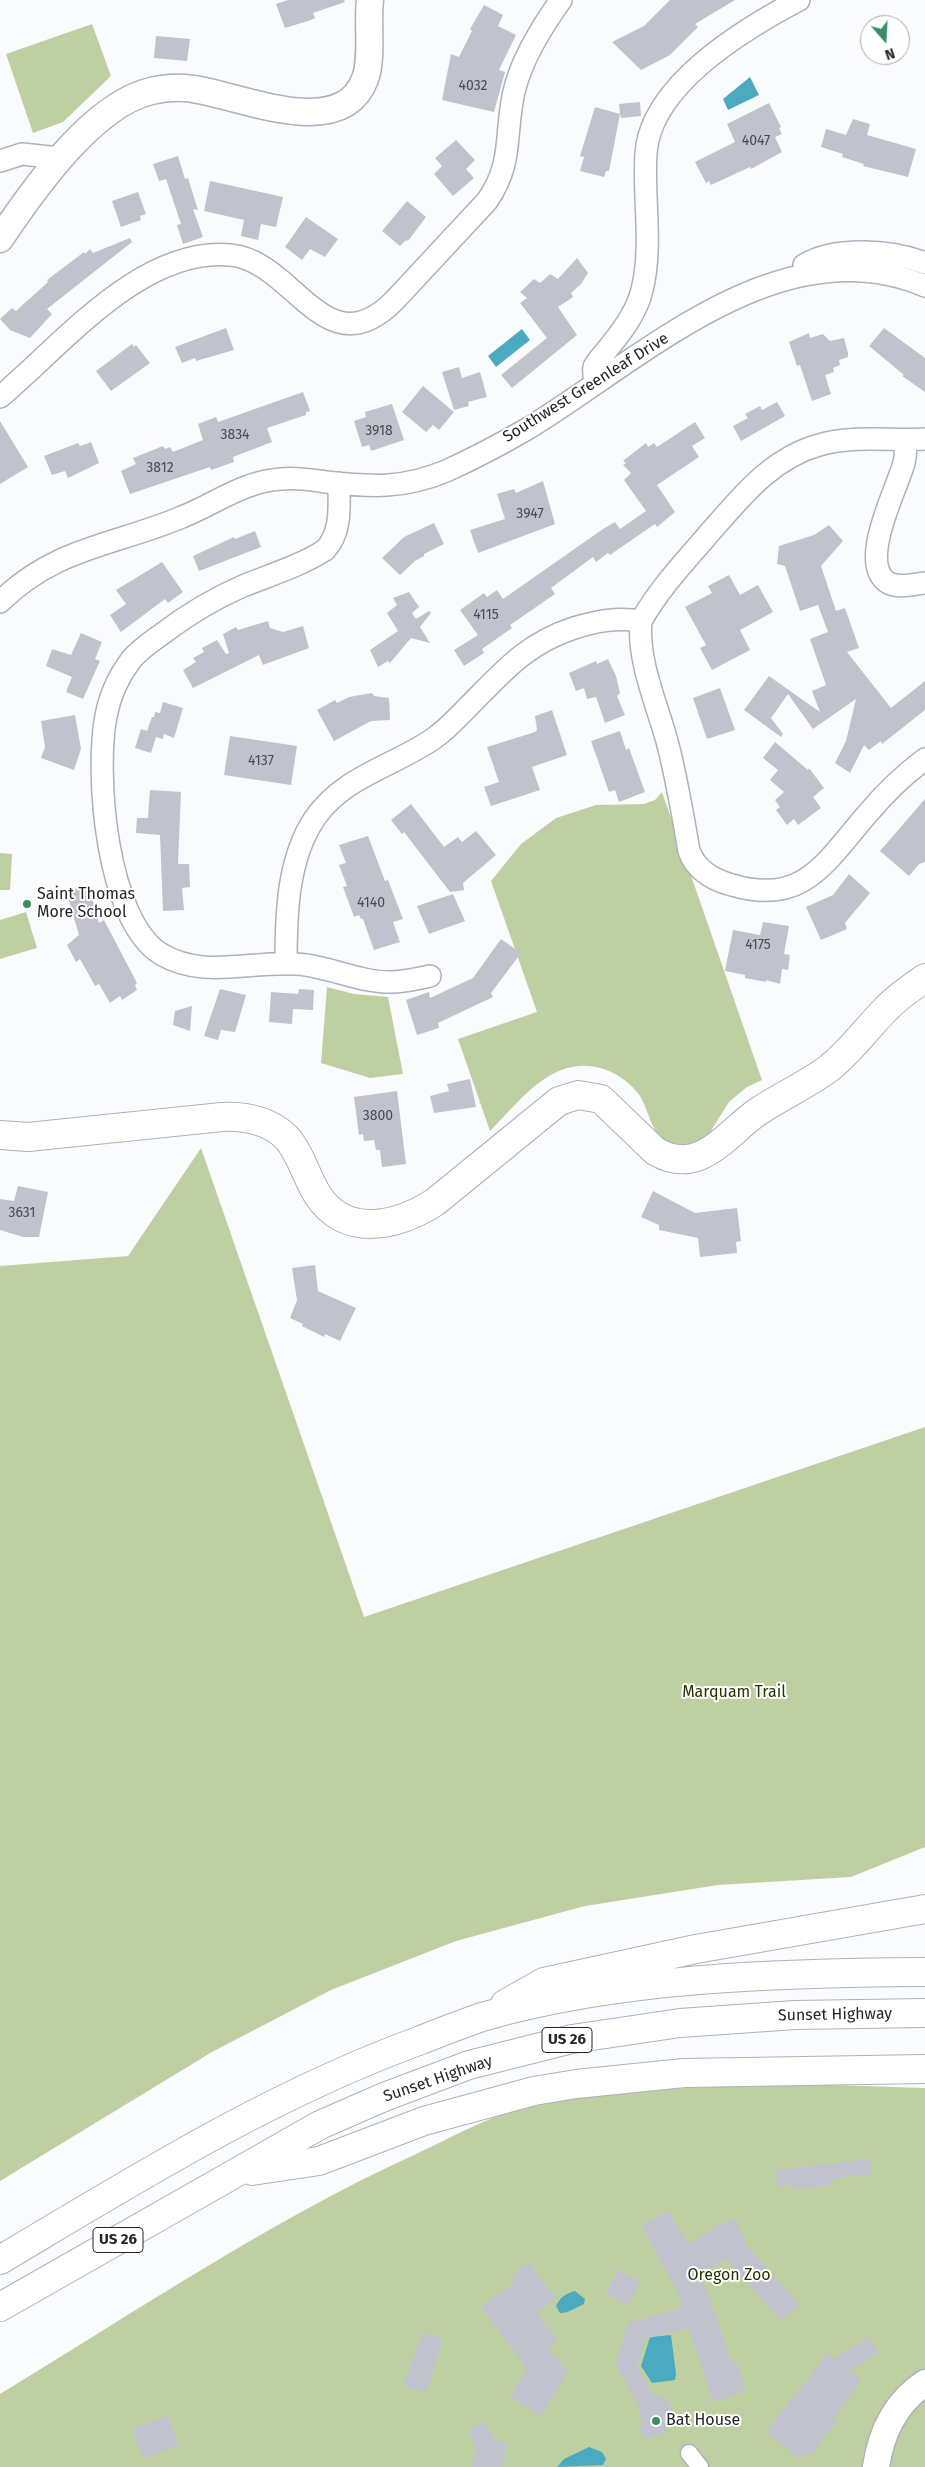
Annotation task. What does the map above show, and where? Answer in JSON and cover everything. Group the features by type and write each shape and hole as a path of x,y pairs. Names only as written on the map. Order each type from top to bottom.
{"main road":[{"path":"0,1135 28,1137 222,1117 250,1119 272,1127 285,1137 317,1194 338,1216 356,1224 390,1221 423,1210 435,1202 546,1110 568,1097 592,1096 601,1099 655,1151 664,1156 684,1160 704,1154 758,1112 828,1069 851,1048 887,1008 925,978"},
{"path":"482,2017 544,1982 696,1949 925,1909"},
{"name":"US 26","path":"0,2260 190,2147 277,2101 377,2056 482,2017 590,1994 650,1986 778,1976 925,1972"},
{"name":"Sunset Highway","path":"0,2307 320,2125 384,2096 469,2065 538,2046 601,2034 680,2023 796,2015 925,2013"},
{"path":"236,2174 319,2161 424,2121 509,2097 576,2084 684,2073 925,2069"}],"street":[{"path":"0,239 59,158 123,101 151,91 192,89 282,110 326,112 345,105 357,94 365,78 368,62 370,0"},
{"path":"0,397 88,318 123,290 161,268 190,258 214,254 251,259 271,272 325,317 340,323 360,323 378,315 394,301 487,201 499,183 507,156 516,84 531,48 561,0"},
{"path":"595,382 595,366 628,322 642,289 647,258 646,154 649,132 664,104 697,68 733,39 799,0"},
{"path":"0,161 22,154 59,158"},
{"path":"791,279 798,268 806,263 852,253 886,252 925,263"},
{"name":"Southwest Greenleaf Drive","path":"0,602 37,571 66,556 174,521 237,490 279,479 362,486 402,485 446,470 527,429 650,347 749,292 791,279 829,271 871,271 890,274 925,286"},
{"path":"925,583 897,586 886,582 878,569 875,557 892,492 915,440 836,441 807,448 780,462 756,481 666,582 641,621 644,655 668,745 689,851 692,860 708,875 730,885 756,891 782,890 806,880 823,867 891,788 925,759"},
{"path":"339,484 336,533 326,550 226,594 169,629 133,658 124,670 112,695 106,718 103,765 105,814 115,872 125,909 132,923 151,946 160,953 191,965 222,968 286,964 305,965 370,980 389,982 430,976"},
{"path":"286,964 288,904 297,859 305,836 315,818 329,801 346,786 442,733 516,659 533,646 556,634 598,620 627,619 641,621"},
{"path":"876,2467 879,2444 892,2416 912,2391 925,2383"},
{"path":"689,2453 700,2467"}],"green space":[{"path":"92,24 111,76 63,122 33,133 6,54"},
{"path":"662,792 762,1080 747,1087 729,1102 707,1137 684,1150 659,1137 640,1096 628,1082 606,1070 583,1066 567,1068 552,1074 538,1083 490,1131 458,1039 537,1012 491,881 521,844 556,818 596,805 644,804 655,800"},
{"path":"0,853 12,854 10,890 0,890"},
{"path":"26,912 37,948 0,959 0,920"},
{"path":"327,987 354,994 388,997 403,1074 370,1078 321,1063"},
{"name":"Marquam Trail","path":"201,1148 364,1617 925,1427 925,1847 851,1877 718,1885 585,1906 456,1941 331,1990 212,2052 0,2181 0,1266 128,1256"},
{"name":"Oregon Zoo","path":"802,2084 925,2088 925,2467 0,2467 0,2394 257,2237 362,2180 456,2134 512,2111 593,2094 663,2088"}],"water":[{"path":"750,77 759,95 728,110 723,99"},
{"path":"522,329 530,340 496,367 488,356"},
{"path":"575,2291 585,2299 584,2304 560,2313 556,2306 560,2300"},
{"path":"671,2335 676,2374 675,2380 652,2383 641,2366 650,2337"},
{"path":"589,2447 602,2452 606,2459 603,2465 557,2467 564,2459"}],"building":[{"path":"288,0 344,0 345,2 313,13 315,18 311,20 285,28 276,4"},
{"path":"670,0 735,0 695,24 698,27 670,55 641,70 612,42 644,26"},
{"path":"484,5 503,15 498,26 516,35 499,70 505,72 494,112 442,100 451,54 459,57 472,31 470,29"},
{"path":"156,36 190,39 187,61 154,58"},
{"path":"640,102 641,116 621,118 619,104"},
{"path":"769,103 781,127 779,128 782,134 775,137 782,152 751,169 750,167 711,185 709,181 706,183 695,162 735,142 727,124"},
{"path":"595,107 620,114 609,171 606,171 604,177 580,171 584,157 580,156"},
{"path":"853,119 870,124 867,135 916,149 908,177 863,166 864,164 842,157 843,154 821,147 826,129 846,135"},
{"path":"456,140 475,160 466,169 474,178 453,196 434,174 442,166 435,158"},
{"path":"178,156 185,179 188,178 198,210 193,209 203,237 183,244 177,225 181,224 166,179 159,181 153,164"},
{"path":"210,181 283,197 276,227 261,224 258,240 241,236 244,220 204,211"},
{"path":"138,192 146,214 140,216 141,220 121,227 112,201"},
{"path":"407,201 426,217 408,241 406,240 400,246 382,231"},
{"path":"306,217 338,239 325,257 310,249 302,260 285,247"},
{"path":"130,238 132,242 47,309 52,314 30,338 10,330 0,319 12,308 16,311 48,282 47,280 84,252 85,254 90,249 93,253"},
{"path":"577,258 588,273 581,284 571,293 573,297 558,307 577,335 512,388 501,375 547,338 520,303 527,298 520,292 534,279 540,283 550,274 558,279"},
{"path":"226,328 234,350 196,361 195,358 182,363 175,347"},
{"path":"884,328 925,358 925,392 902,376 904,375 869,346"},
{"path":"809,333 810,338 823,334 830,341 844,338 848,353 848,357 839,360 840,365 833,368 834,372 825,375 831,394 812,401 800,365 797,366 789,342"},
{"path":"132,344 134,347 136,345 150,363 111,391 96,371"},
{"path":"459,367 462,378 480,372 487,397 468,402 469,406 454,410 442,372"},
{"path":"423,386 454,412 439,430 433,425 426,432 402,412"},
{"path":"303,392 310,411 306,412 306,415 267,428 272,442 233,457 234,462 211,470 210,467 130,494 121,471 136,464 133,458 163,446 165,449 170,447 173,452 203,440 198,424 216,417 218,422"},
{"path":"777,402 785,416 741,441 733,426 748,418 745,414 760,406 762,410"},
{"path":"392,404 404,440 371,451 369,445 362,447 354,421 366,417 365,412"},
{"path":"0,421 28,467 0,484"},
{"path":"695,422 705,438 692,446 699,457 657,485 675,512 657,527 655,524 610,555 608,553 596,562 593,557 551,588 555,594 510,625 512,628 482,649 484,653 464,666 454,650 478,635 460,610 484,593 487,597 497,590 503,599 603,529 615,522 620,529 646,511 624,480 631,473 623,465 626,463 623,461 646,443 648,447 654,443 657,447"},
{"path":"91,442 99,463 68,478 65,471 52,475 44,456 78,443 80,446"},
{"path":"543,481 555,524 478,553 470,530 505,519 497,494 514,489 516,493"},
{"path":"434,523 444,544 424,554 424,556 415,561 400,575 382,558 404,537"},
{"path":"829,525 843,541 821,566 836,611 845,608 859,648 847,652 891,708 925,681 925,710 882,744 881,741 869,750 864,745 850,773 835,763 846,741 856,699 813,729 788,694 771,718 783,734 781,737 744,710 769,676 820,712 812,691 826,685 810,639 828,632 818,605 800,611 785,566 777,564 779,546 814,535"},
{"path":"255,531 261,547 199,571 193,556 234,537 235,539"},
{"path":"162,562 183,592 168,603 165,599 121,632 110,615 126,604 116,590"},
{"path":"729,575 740,595 758,585 773,612 740,630 750,650 712,670 700,648 706,645 685,607 712,593 708,586"},
{"path":"409,592 419,607 412,613 416,619 429,611 431,613 420,627 430,643 411,638 390,663 388,661 378,667 370,650 398,631 387,613 397,605 393,598"},
{"path":"268,621 270,628 283,632 303,626 309,648 263,665 259,655 193,688 183,670 196,662 193,658 204,652 202,648 217,640 226,654 229,653 223,634 236,627 238,630"},
{"path":"81,633 102,642 95,659 100,661 83,699 66,692 72,677 46,666 52,649 71,655"},
{"path":"608,659 616,676 620,693 617,696 625,715 605,723 596,697 587,699 584,688 576,691 569,673 596,661 597,664"},
{"path":"720,688 735,730 707,739 693,698"},
{"path":"372,693 374,696 389,698 390,720 371,721 334,741 317,710 335,700 337,703 349,697"},
{"path":"163,702 183,708 174,738 164,734 163,739 156,737 151,753 135,748 141,729 147,731 155,712 160,713"},
{"path":"552,710 567,755 532,767 540,790 491,806 484,787 499,782 487,747 535,732 537,730 535,716"},
{"path":"75,715 81,749 74,770 41,758 45,747 41,721"},
{"path":"620,731 626,750 629,748 645,792 619,802 615,790 609,792 591,741"},
{"path":"230,736 297,746 291,785 224,775"},
{"path":"775,742 808,770 809,768 824,788 813,797 821,808 798,825 794,819 787,825 776,810 780,807 775,800 784,792 770,780 778,770 763,758"},
{"path":"150,790 181,792 178,864 189,864 190,887 182,888 184,910 163,911 160,835 136,833 137,818 148,818"},
{"path":"925,799 925,862 919,864 909,876 880,851"},
{"path":"411,804 444,847 458,837 462,842 476,831 496,855 463,883 464,890 450,892 404,832 402,834 391,820"},
{"path":"368,836 385,881 388,880 403,919 393,922 400,942 374,950 363,919 359,915 354,917 343,887 347,886 339,865 346,863 339,845"},
{"path":"849,874 870,893 845,923 847,929 821,940 806,907 833,895"},
{"path":"89,885 99,923 104,920 137,983 135,985 137,990 122,1000 120,996 110,1003 99,984 95,986 80,959 76,962 67,945 79,935 66,891"},
{"path":"453,894 465,921 429,934 417,906"},
{"path":"763,922 789,926 784,954 790,955 788,970 782,969 780,984 766,980 766,982 745,978 745,975 725,971 733,930 760,935"},
{"path":"501,939 521,953 491,993 493,997 438,1023 439,1028 417,1035 406,1000 429,992 430,998 473,978"},
{"path":"220,989 246,995 235,1032 221,1030 218,1040 204,1036"},
{"path":"299,989 314,990 313,1010 293,1009 292,1024 269,1022 271,992 298,994"},
{"path":"192,1006 190,1031 173,1025 175,1011"},
{"path":"470,1079 476,1107 434,1113 430,1096 449,1091 447,1084"},
{"path":"397,1091 406,1164 382,1167 380,1150 376,1150 374,1140 364,1141 363,1134 359,1135 354,1097"},
{"path":"18,1186 48,1192 39,1237 23,1237 0,1230 0,1199 14,1201"},
{"path":"653,1191 695,1213 737,1208 741,1241 736,1242 737,1253 700,1257 698,1238 659,1230 659,1225 641,1217"},
{"path":"315,1265 318,1291 356,1308 340,1341 325,1334 324,1337 290,1318 297,1300 292,1268"},
{"path":"870,2159 872,2174 831,2179 832,2185 791,2189 791,2185 777,2187 776,2170"},
{"path":"667,2211 688,2244 715,2229 714,2227 735,2218 747,2246 799,2304 781,2320 726,2259 700,2273 732,2363 736,2361 746,2390 713,2402 689,2328 645,2339 637,2365 653,2394 668,2400 673,2415 666,2432 644,2440 639,2428 642,2426 638,2405 615,2364 629,2322 681,2309 677,2298 682,2300 641,2226"},
{"path":"529,2263 555,2298 537,2312 557,2340 547,2348 568,2371 541,2416 510,2397 527,2369 481,2307 515,2282 510,2276"},
{"path":"617,2270 640,2281 628,2305 606,2295"},
{"path":"423,2332 443,2338 426,2393 403,2385"},
{"path":"868,2337 878,2353 850,2371 862,2381 833,2419 837,2422 810,2456 806,2453 799,2459 766,2432 828,2353 834,2359"},
{"path":"168,2416 179,2446 143,2458 132,2429"},
{"path":"484,2421 494,2439 508,2444 502,2467 471,2467 476,2449 469,2430"}],"place":[{"name":"Saint Thomas More School","path":"27,904"},
{"name":"Bat House","path":"656,2421"}]}
